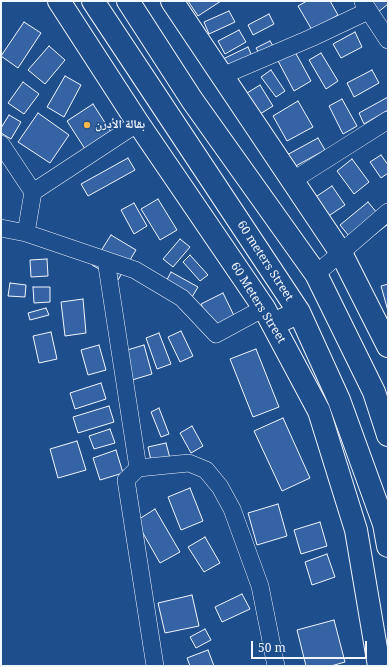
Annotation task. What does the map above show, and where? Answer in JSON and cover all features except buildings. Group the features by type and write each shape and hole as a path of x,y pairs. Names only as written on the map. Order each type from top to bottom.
{"main road":[{"name":"60 Meters Street","path":"59,1 138,123 269,316 319,411 356,530 379,666"},
{"name":"60 meters Street","path":"93,1 299,312 339,400 384,524 388,546"},
{"path":"128,1 192,100 316,274 374,392 388,435"},
{"path":"172,1 341,253 388,346"},
{"path":"269,316 299,312"}],"street":[{"path":"222,76 311,38 365,6 388,40"},
{"path":"292,181 388,120"},
{"path":"26,233 34,192 138,123"},
{"path":"1,144 34,192"},
{"path":"316,274 386,217"},
{"path":"1,228 26,233 135,270 182,298 216,334 269,316"},
{"path":"106,260 138,468"},
{"path":"155,666 126,480 138,468 189,463 206,470 220,487 232,510 260,586 276,666"}],"place":[{"name":"بقالة الأدرن","path":"87,125"}]}
